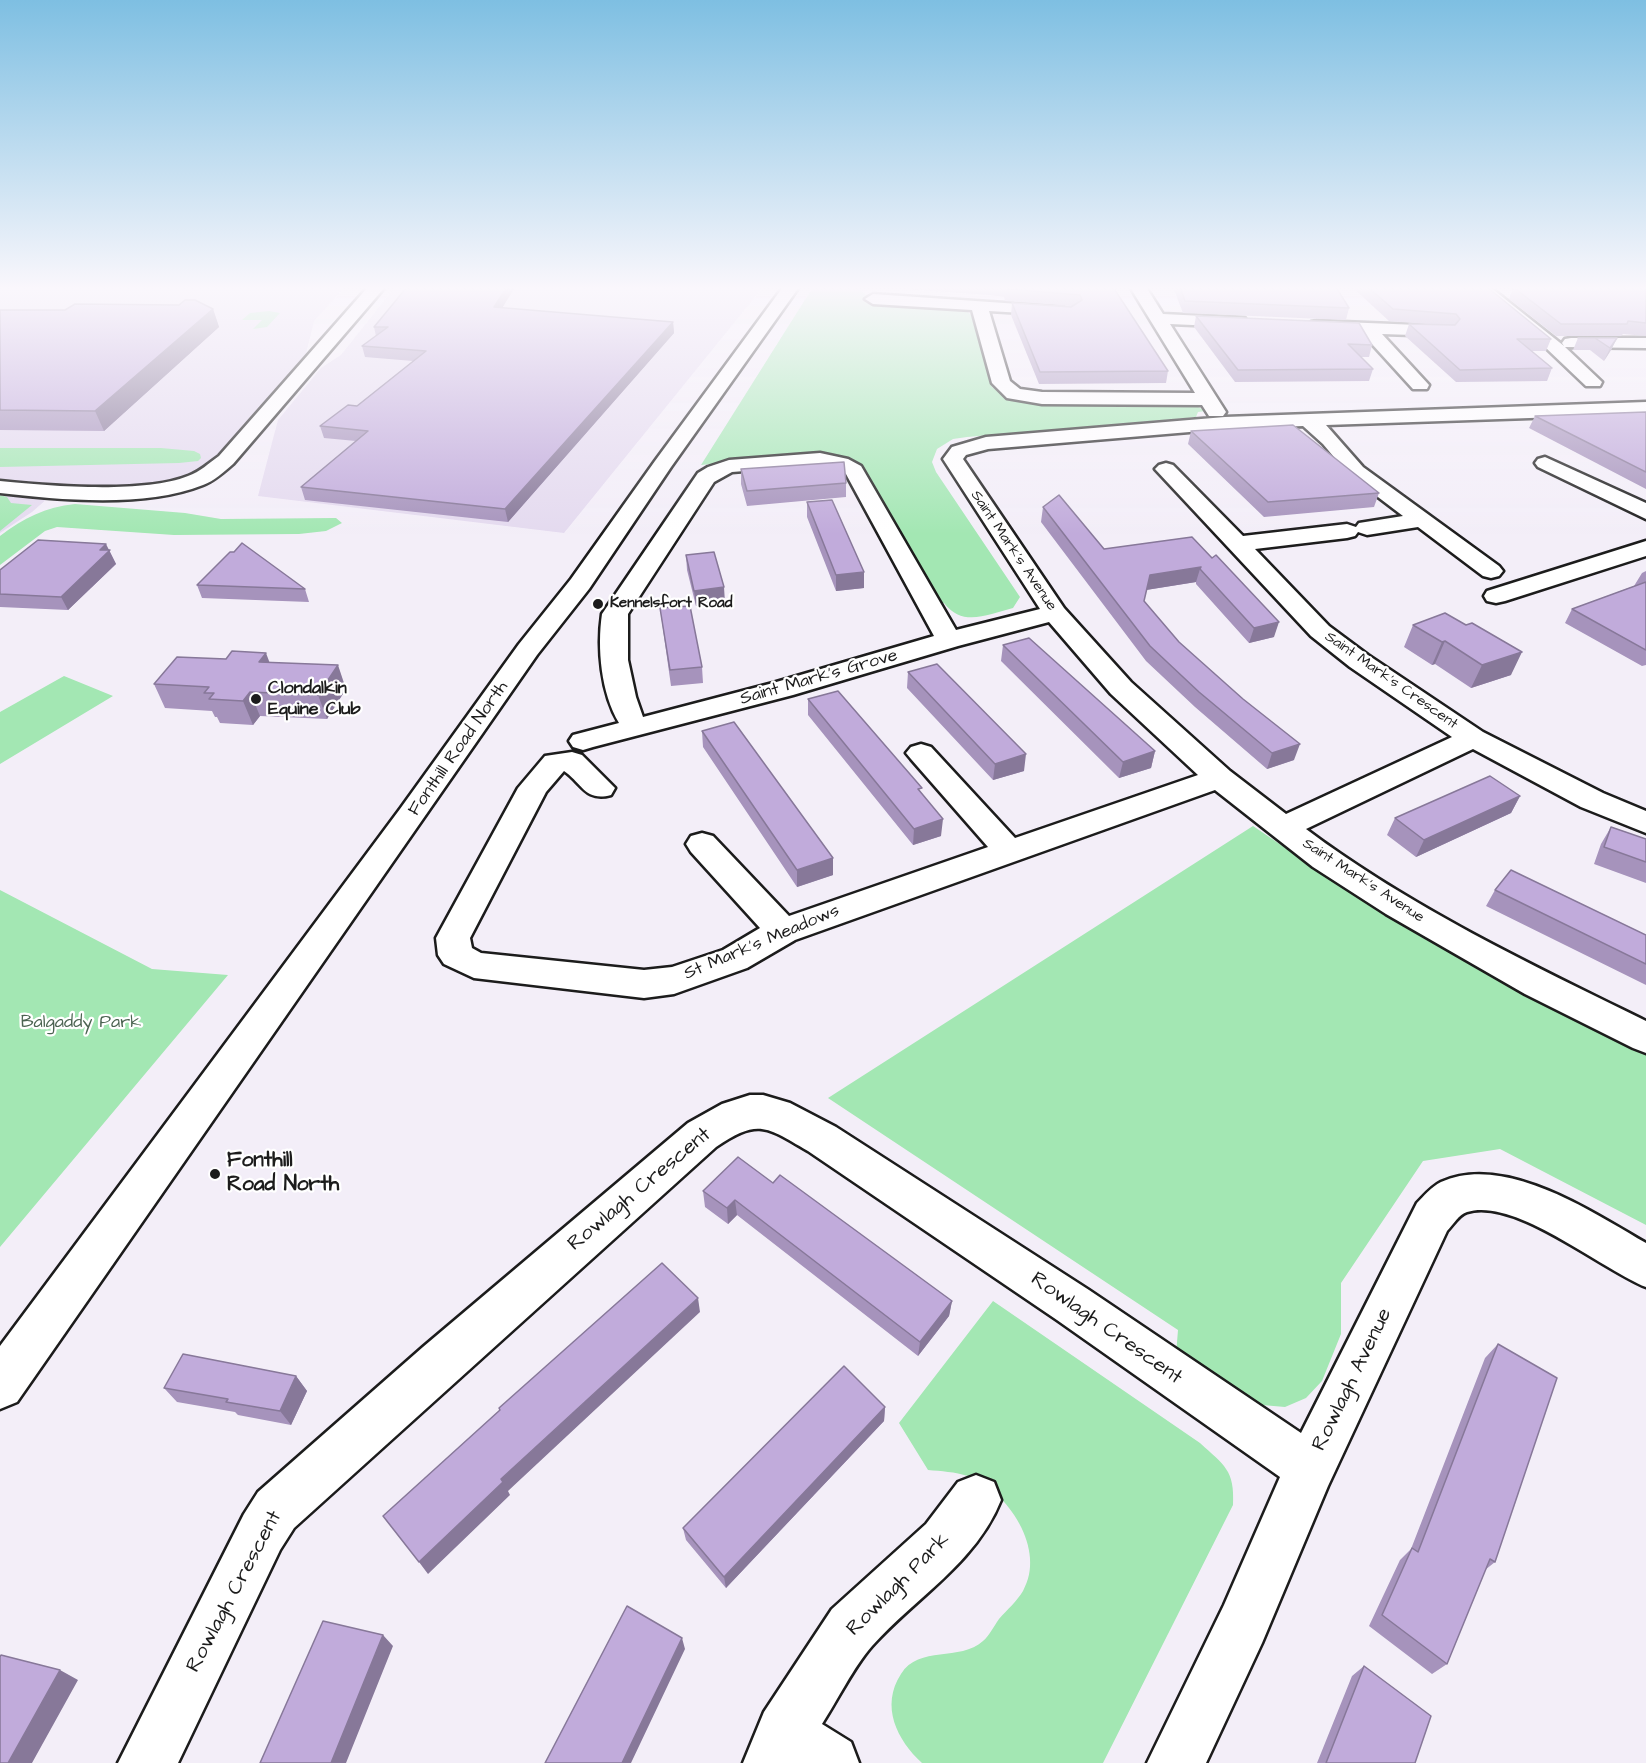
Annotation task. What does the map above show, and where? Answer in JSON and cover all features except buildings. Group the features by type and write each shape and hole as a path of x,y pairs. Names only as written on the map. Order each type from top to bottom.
{"street":[{"path":"0,487 56,491 155,490 183,485 204,477 225,460 305,369"},
{"name":"Fonthill Road North","path":"0,1385 411,816 528,650 580,584 733,369"},
{"path":"997,369 1001,383 1014,394 1042,398 1206,399"},
{"path":"1189,369 1206,399 1225,423"},
{"path":"1405,369 1420,385"},
{"path":"1579,369 1593,382"},
{"name":"Saint Mark's Avenue","path":"1646,408 1225,423 986,443 969,446 954,456 954,463 1055,613 1121,688 1219,778 1324,859 1398,906 1538,984 1646,1038"},
{"path":"1307,419 1335,444 1350,465 1491,571"},
{"path":"636,727 625,709 621,691 612,628 615,614 706,478 715,471 729,466 820,459 841,463 854,470 949,640"},
{"path":"1545,463 1646,512"},
{"name":"Saint Mark's Crescent","path":"1166,469 1320,631 1473,738 1592,800 1646,823"},
{"path":"1236,544 1423,520"},
{"path":"1496,596 1646,548"},
{"name":"Saint Mark's Grove","path":"583,741 783,689 949,640 1055,613"},
{"name":"Saint Mark's Crescent","path":"1282,827 1473,738"},
{"path":"921,753 1008,850"},
{"name":"St Mark's Meadows","path":"600,788 572,761 555,763 533,788 453,938 456,955 474,965 644,984 674,980 735,958 783,931 1008,850 1219,778"},
{"path":"702,844 783,931"},
{"name":"Rowlagh Crescent","path":"147,1763 262,1532 276,1510 448,1355 702,1135 738,1114 758,1112 780,1114 822,1139 1073,1305 1310,1468"},
{"name":"Rowlagh Avenue","path":"1176,1763 1243,1624 1310,1468 1432,1217 1446,1202 1460,1194 1478,1192 1504,1195 1546,1209 1646,1266"},
{"name":"Rowlagh Park","path":"830,1763 778,1748 851,1628 944,1542 976,1500"}],"shaded area":[{"path":"0,369 302,369 301,374 250,431 183,485 56,491 32,512 0,533"},
{"path":"320,369 696,369 564,533 258,496 278,420"}],"green space":[{"path":"761,369 987,369 992,387 1007,397 1194,405 1206,411 1198,412 1196,417 1187,418 967,437 953,439 937,449 932,462 936,472 1020,597 1013,608 976,617 959,615 951,611 944,603 934,603 859,464 839,456 814,454 701,465"},
{"path":"0,448 161,448 194,451 200,454 201,458 198,461 179,463 0,467"},
{"path":"0,495 7,497 11,503 32,505 0,531"},
{"path":"75,504 185,513 221,519 336,518 342,523 326,531 299,534 174,535 57,527 45,531 0,565 0,536 35,514"},
{"path":"64,676 113,696 0,764 0,712"},
{"path":"1253,826 1349,891 1525,991 1646,1053 1646,1225 1500,1149 1423,1161 1341,1283 1341,1334 1322,1381 1306,1398 1285,1407 1262,1405 1237,1394 1176,1355 1178,1330 828,1098"},
{"name":"Balgaddy Park","path":"0,890 152,969 228,975 0,1247"},
{"path":"993,1301 1200,1443 1222,1463 1232,1484 1233,1505 1103,1763 922,1763 905,1744 894,1722 892,1698 895,1686 909,1665 929,1656 963,1651 983,1641 1021,1595 1029,1575 1030,1558 1027,1541 1020,1524 1009,1508 983,1484 968,1476 928,1470 899,1423"}],"place":[{"name":"Kennelsfort Road","path":"598,604"},
{"name":"Clondalkin Equine Club","path":"256,699"},
{"name":"Fonthill Road North","path":"215,1174"}]}
